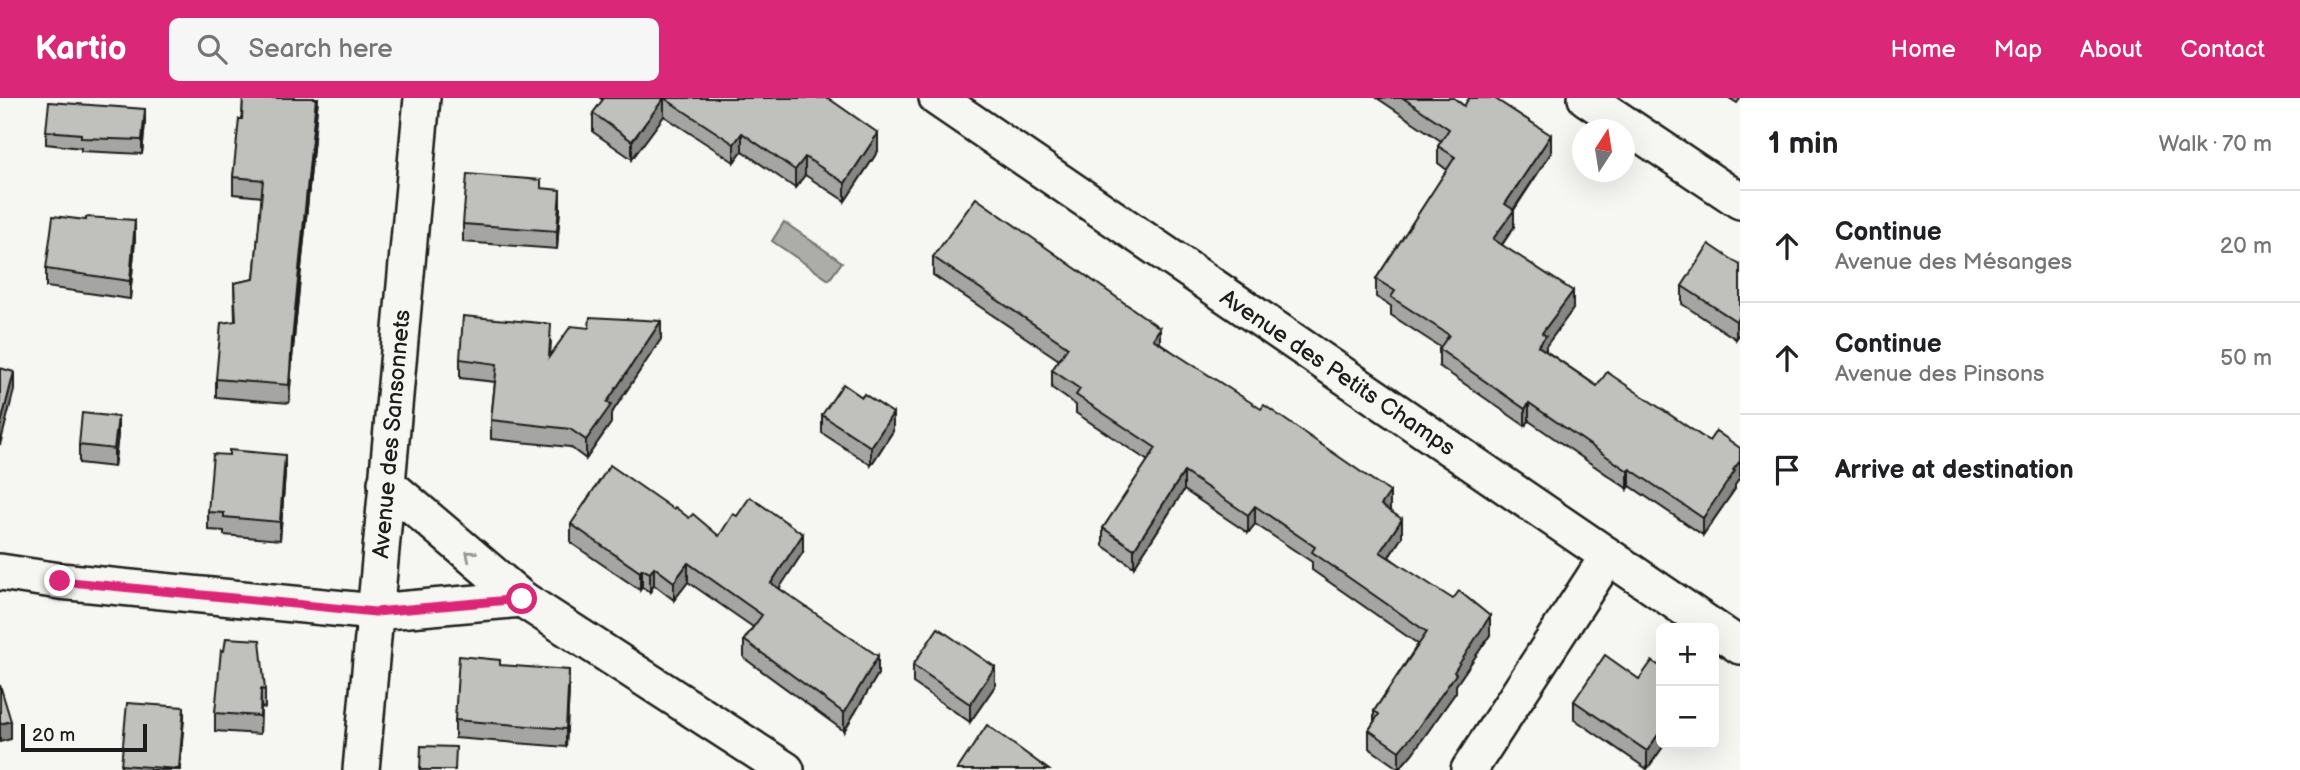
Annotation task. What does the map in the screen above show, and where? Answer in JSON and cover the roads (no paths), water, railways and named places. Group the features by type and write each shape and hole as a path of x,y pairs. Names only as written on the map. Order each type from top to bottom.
{"street":[{"name":"Avenue des Sansonnets","path":"361,770 422,98"},
{"name":"Avenue des Petits Champs","path":"937,98 1740,646"},
{"path":"1586,98 1740,201"},
{"path":"386,484 522,599 786,770"},
{"path":"1469,770 1608,556"},
{"path":"0,572 60,581 375,612 522,599"}]}
